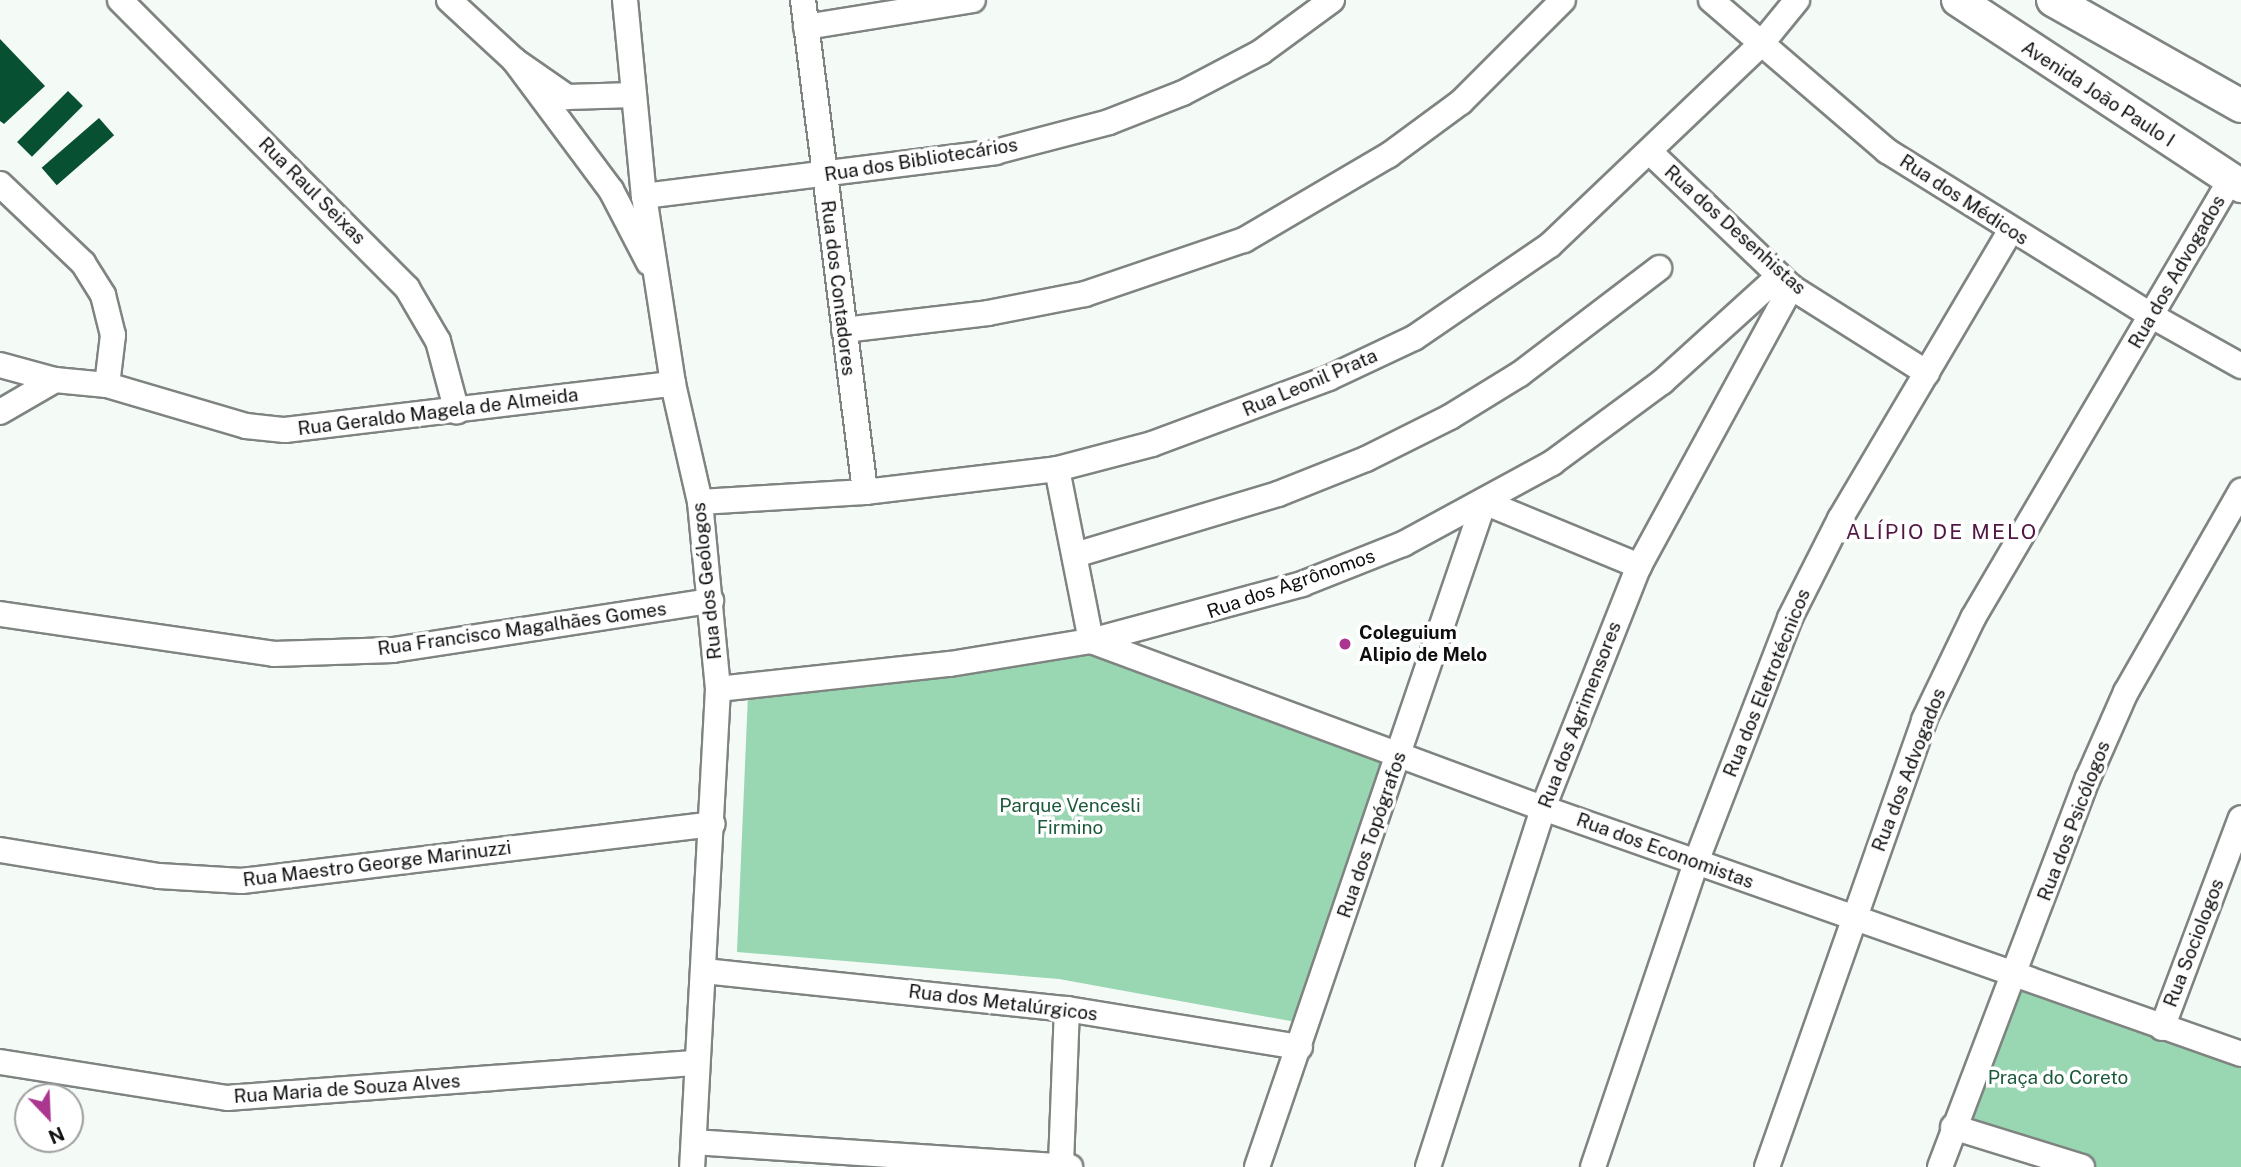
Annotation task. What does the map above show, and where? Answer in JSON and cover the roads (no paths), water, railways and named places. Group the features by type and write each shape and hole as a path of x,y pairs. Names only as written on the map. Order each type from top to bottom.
{"main road":[{"name":"Avenida João Paulo I","path":"1958,0 2236,183"},
{"path":"2053,0 2241,106"}],"street":[{"name":"Rua Raul Seixas","path":"120,0 407,288 438,341 457,412"},
{"path":"449,0 514,60 567,97 634,95"},
{"name":"Rua dos Geólogos","path":"625,0 644,195 660,285 673,384 700,502 718,689 713,824 696,1063 692,1167"},
{"name":"Rua dos Contadores","path":"803,0 865,492"},
{"path":"806,27 972,0"},
{"name":"Rua dos Bibliotecários","path":"644,195 824,177 995,152 1109,122 1183,93 1261,52 1332,0"},
{"path":"844,330 988,313 1085,294 1244,240 1389,155 1461,102 1563,0"},
{"name":"Rua dos Médicos","path":"1711,0 1888,151 2152,316 2241,366"},
{"name":"Rua Leonil Prata","path":"700,502 865,492 1057,468 1152,443 1245,411 1414,338 1550,245 1651,153 1760,44 1797,0"},
{"path":"514,60 611,190 660,285"},
{"name":"Rua dos Desenhistas","path":"1651,153 1785,281 1927,373"},
{"name":"Rua dos Advogados","path":"1767,1167 1924,720 1973,618 2152,316 2236,183"},
{"path":"0,184 83,263 103,295 113,335 107,385"},
{"name":"Rua dos Eletrotécnicos","path":"1593,1167 1696,862 1790,618 1840,519 2011,230"},
{"path":"1075,555 1278,494 1366,459 1450,417 1520,374 1659,268"},
{"name":"Rua dos Agrônomos","path":"718,689 950,664 1091,641 1301,584 1402,544 1552,463 1662,382 1785,281"},
{"name":"Rua dos Agrimensores","path":"1428,1167 1543,808 1639,566 1785,281"},
{"name":"Rua Geraldo Magela de Almeida","path":"0,365 55,380 107,385 246,426 285,430 457,412 673,384"},
{"path":"0,412 55,380"},
{"path":"1057,468 1091,641"},
{"name":"Rua dos Psicólogos","path":"1940,1167 1953,1127 2015,976 2088,778 2126,692 2241,491"},
{"path":"1484,502 1639,566"},
{"name":"Rua dos Topógrafos","path":"1257,1167 1484,502"},
{"name":"Rua Francisco Magalhães Gomes","path":"0,614 274,654 393,650 711,601"},
{"name":"Rua dos Economistas","path":"1091,641 1543,808 2241,1054"},
{"name":"Rua Sociologos","path":"2162,1028 2241,818"},
{"name":"Rua Maestro George Marinuzzi","path":"0,850 159,876 242,881 713,824"},
{"name":"Rua dos Metalúrgicos","path":"704,971 1067,1009 1300,1047"},
{"path":"694,1142 1065,1166 1067,1009"},
{"name":"Rua Maria de Souza Alves","path":"0,1062 227,1098 696,1063"},
{"path":"1953,1127 2082,1167"}],"place":[{"name":"Coleguium Alipio de Melo","path":"1345,644"}],"district":[{"name":"ALÍPIO DE MELO","path":"1942,532"}],"park label":[{"name":"Parque Vencesli Firmino","path":"1070,817"},
{"name":"Praça do Coreto","path":"2058,1078"}]}
